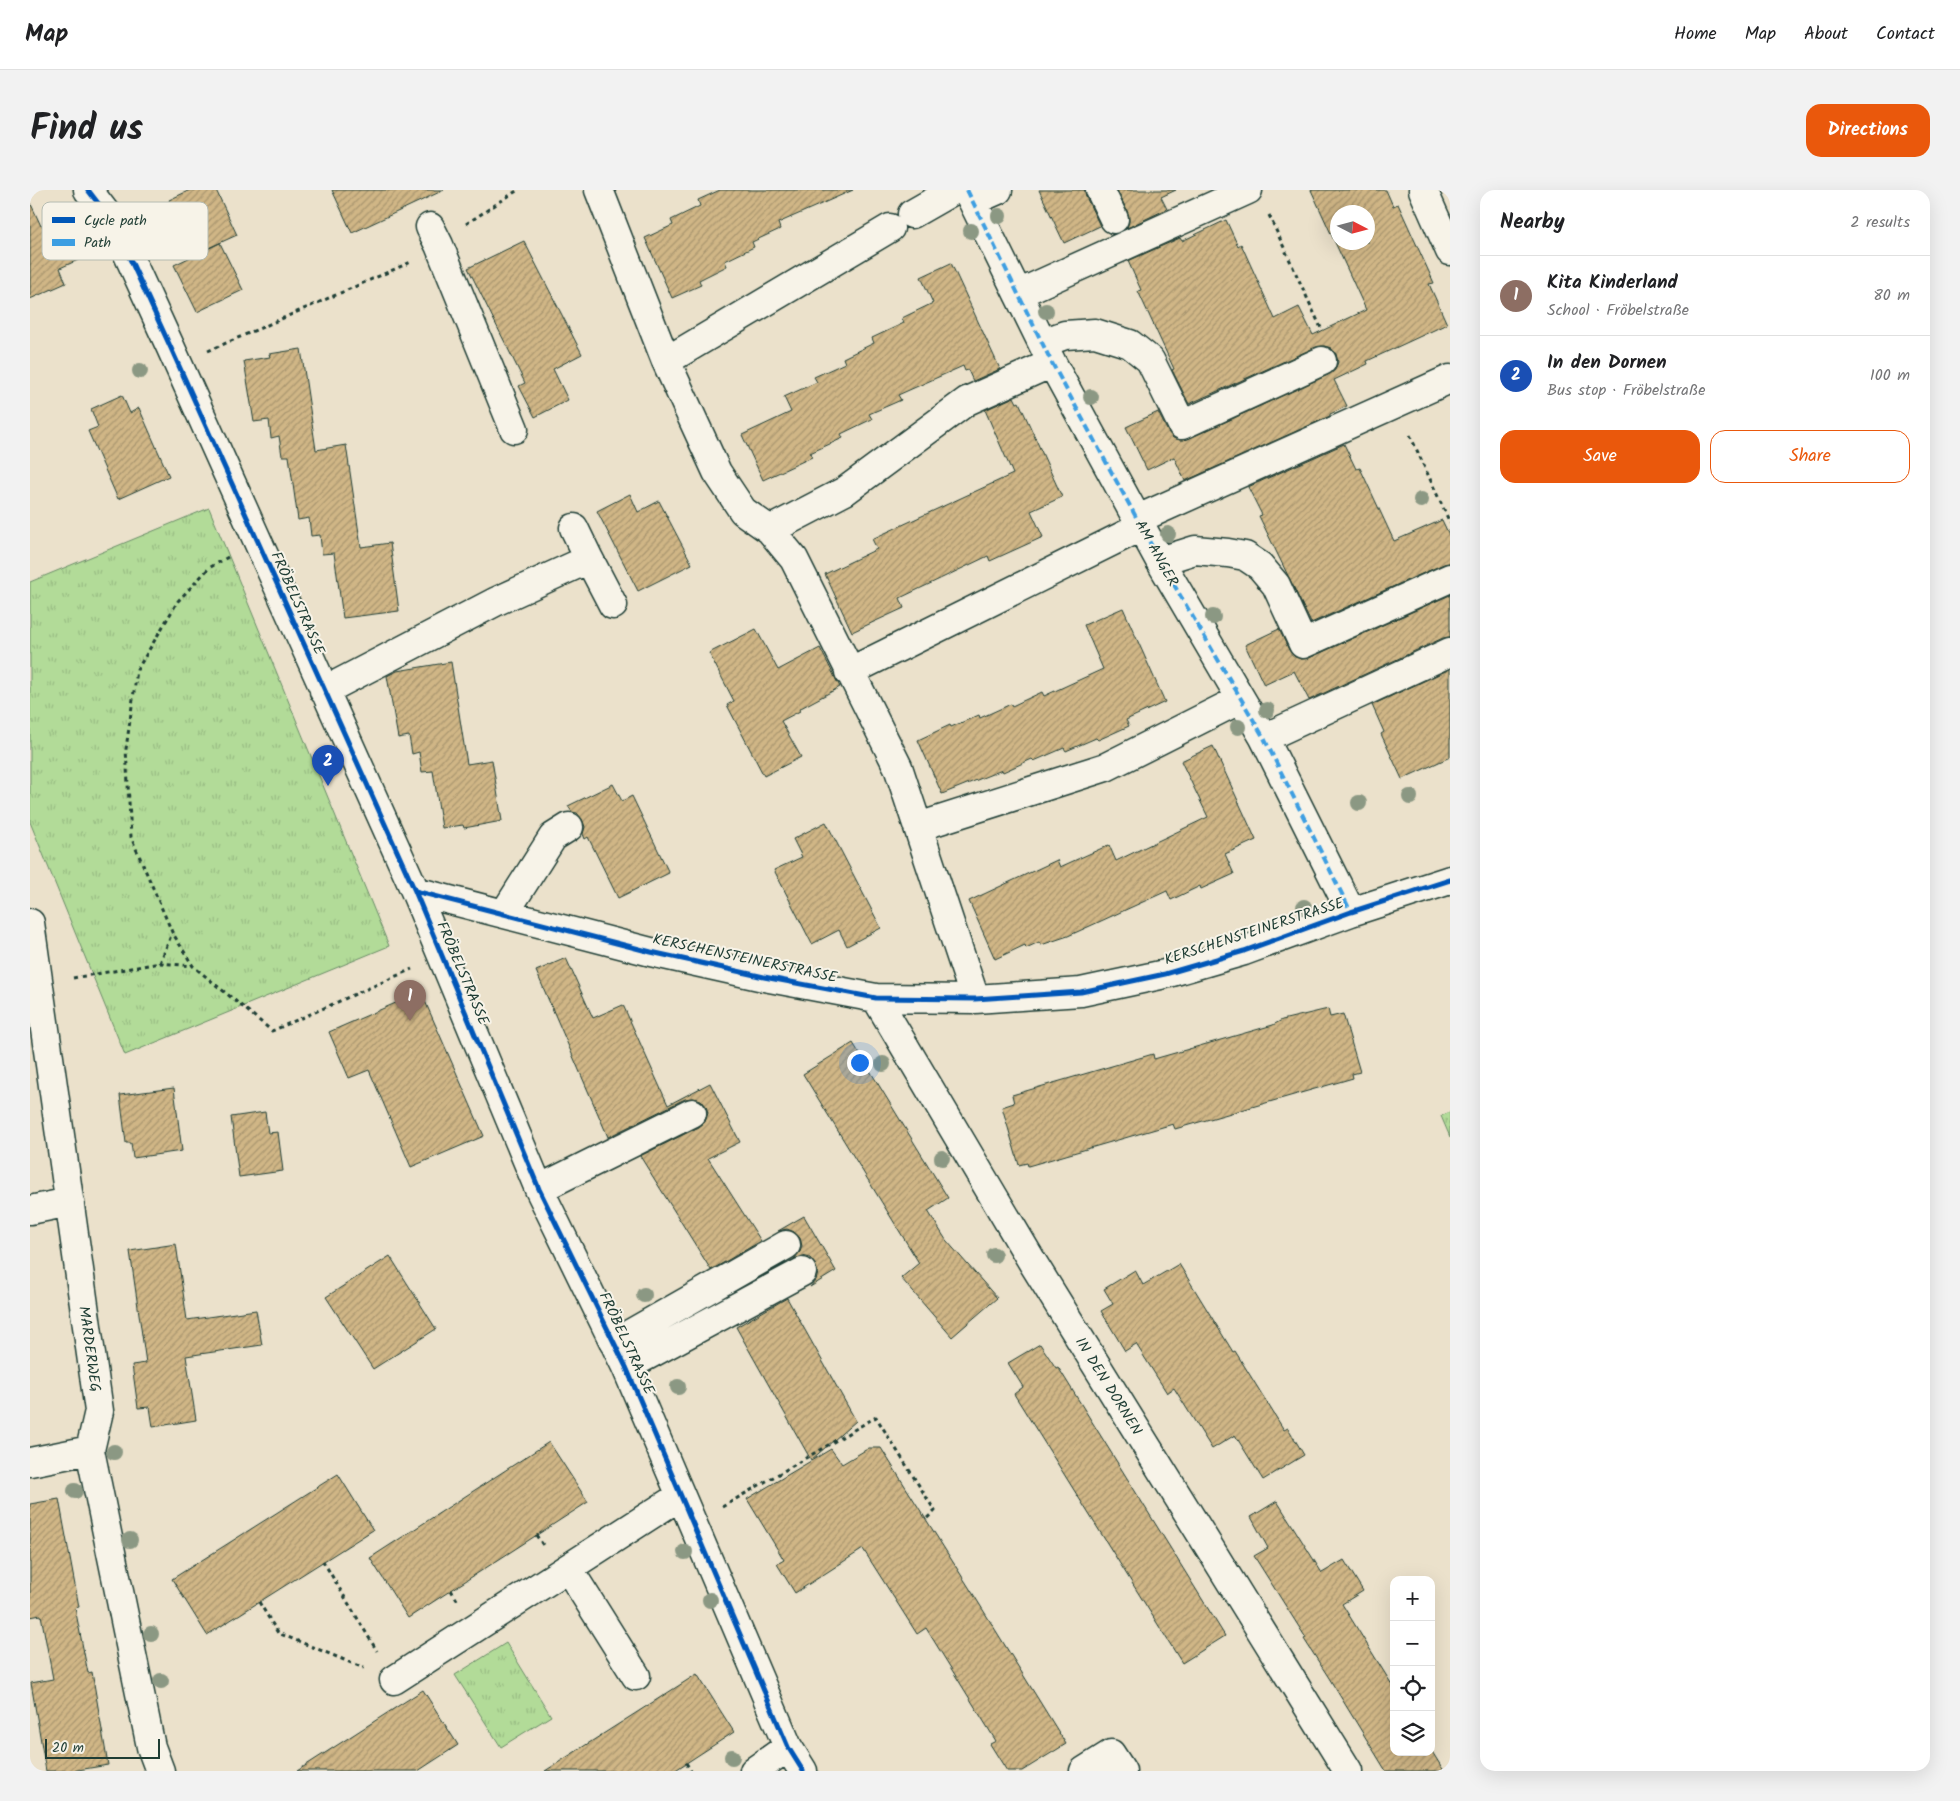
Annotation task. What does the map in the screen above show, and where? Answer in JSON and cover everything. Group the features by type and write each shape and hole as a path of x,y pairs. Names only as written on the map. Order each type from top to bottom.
{"street":[{"name":"FRÖBELSTRASSE","path":"88,190 97,202"},
{"path":"599,190 666,361 717,472 743,511 770,530 794,559 898,767 975,999"},
{"path":"666,361 901,221 964,194 998,190"},
{"path":"1100,190 1114,220"},
{"path":"1423,190 1450,251"},
{"name":"AM ANGER","path":"964,194 1018,294 1047,353 1160,561 1264,738 1351,912"},
{"path":"1018,294 1256,199"},
{"path":"443,234 514,429"},
{"name":"FRÖBELSTRASSE","path":"130,260 414,891 539,1189 626,1367 788,1747 804,1771"},
{"path":"770,530 845,491 967,401 1047,353 1065,335 1095,333 1130,344 1150,360 1182,425 1322,362"},
{"path":"849,672 1140,523 1450,379"},
{"path":"574,528 613,605"},
{"path":"1160,561 1195,550 1245,556 1260,566 1276,585 1303,644 1450,578"},
{"path":"324,690 497,601 589,559"},
{"path":"1264,738 1450,652"},
{"path":"918,827 1106,767 1241,699"},
{"path":"504,914 553,838 569,828"},
{"name":"KERSCHENSTEINERSTRASSE","path":"414,891 661,954 764,977 876,998 975,999 1081,992 1165,974 1244,951 1351,912 1450,880"},
{"name":"MARDERWEG","path":"30,923 99,1411 90,1450 151,1746 160,1771"},
{"name":"IN DEN DORNEN","path":"876,998 1033,1263 1348,1771"},
{"path":"539,1189 692,1113"},
{"path":"30,1210 70,1202"},
{"path":"614,1343 786,1245"},
{"path":"626,1367 802,1272"},
{"path":"30,1462 90,1450"},
{"path":"394,1680 680,1496"},
{"path":"568,1568 636,1676"},
{"path":"754,1771 788,1747"},
{"path":"1084,1771 1111,1754 1122,1771"}],"path":[{"path":"178,364 406,264 443,234 518,190"},
{"path":"1256,199 1322,330"},
{"path":"1395,403 1450,523"},
{"path":"257,541 209,568 196,581 178,601 137,670 126,749 131,838 172,932 193,966 272,1031 442,956"},
{"path":"160,963 172,932"},
{"path":"38,984 160,963 193,966"},
{"path":"693,1523 876,1417 935,1512 926,1519"},
{"path":"323,1561 394,1680"},
{"path":"258,1602 278,1633 394,1680"},
{"path":"686,1763 691,1771"}],"green space":[{"path":"209,508 389,946 125,1055 30,822 30,582"},
{"path":"1450,1112 1450,1137 1441,1116"},
{"path":"506,1643 551,1716 501,1747 455,1675"}],"building":[{"path":"190,190 216,190 237,235 208,248 208,202 170,202 169,200"},
{"path":"332,190 444,190 352,233"},
{"path":"720,190 853,190 778,223 780,229 752,242 754,247 725,261 727,266 699,280 701,285 672,298 645,238 673,225 671,220 700,206 698,200"},
{"path":"1039,190 1085,190 1086,197 1100,226 1064,243"},
{"path":"1117,190 1176,190 1161,197 1167,209 1127,228 1129,221 1128,213"},
{"path":"1311,190 1386,190 1393,206 1398,204 1434,283 1429,284 1447,324 1367,361 1368,364 1334,380 1347,406 1330,414 1330,416 1185,481 1174,457 1147,470 1126,427 1158,412 1173,438 1180,440 1188,439 1328,375 1335,370 1338,362 1336,354 1331,348 1324,346 1316,347 1189,404 1172,370 1174,369 1138,291 1141,290 1128,261 1180,238 1182,241 1226,220 1238,246 1241,244 1275,319 1299,307 1313,335 1366,310 1338,250 1375,250 1375,205 1330,205 1330,231"},
{"path":"30,202 42,226 42,260 78,260 60,268 66,283 30,299"},
{"path":"524,241 582,354 553,369 568,400 535,417 519,386 525,383 468,268"},
{"path":"220,243 243,290 197,312 174,265 184,260 208,260 208,249"},
{"path":"951,263 1000,369 973,381 968,370 965,371 963,366 898,395 901,400 869,414 872,419 841,434 843,438 810,453 812,457 763,480 742,435 791,412 784,397 817,382 814,377 845,363 843,358 874,343 872,338 904,323 902,318 933,303 921,277"},
{"path":"301,349 316,450 346,445 361,547 390,543 399,611 343,618 334,553 322,554 320,535 311,536 309,518 298,520 289,456 282,456 279,436 271,438 269,420 254,422 244,361 270,357 269,354"},
{"path":"122,395 130,413 139,408 169,476 118,499 88,431 98,427 91,409"},
{"path":"1014,397 1017,403 1019,402 1062,497 1031,511 1043,537 990,561 988,556 900,598 904,608 852,632 825,574 877,549 872,539 1013,474 985,410"},
{"path":"1344,444 1356,469 1360,468 1394,541 1442,520 1450,537 1450,563 1311,623 1259,516 1262,515 1248,487"},
{"path":"630,494 638,512 659,501 692,564 638,591 597,511"},
{"path":"1450,595 1450,637 1443,638 1309,700 1294,671 1264,685 1245,645 1279,629 1294,656 1301,659 1309,658"},
{"path":"1123,608 1165,702 1126,720 1129,726 1098,740 1096,738 1066,751 1064,748 1034,761 1032,759 1003,772 1002,770 942,794 918,740 950,725 951,727 979,715 980,718 1042,692 1044,696 1103,669 1084,625"},
{"path":"756,629 778,670 820,648 840,687 781,721 801,757 764,776 727,705 734,701 709,653"},
{"path":"451,662 467,764 492,760 502,821 464,828 463,825 442,828 433,771 422,772 419,752 412,754 409,736 398,738 387,676 397,671"},
{"path":"1450,669 1450,757 1402,779 1381,734 1384,732 1372,705"},
{"path":"1213,746 1256,840 1225,854 1234,874 1201,889 1200,886 1171,900 1167,891 1068,936 1041,945 1039,942 1026,948 1025,945 995,959 969,901 1057,860 1060,867 1109,845 1116,861 1208,817 1181,761"},
{"path":"613,784 622,801 632,796 669,873 618,898 588,837 585,839 583,834 585,827 582,819 577,813 572,812 568,806"},
{"path":"826,822 881,928 847,946 839,930 812,944 774,870 802,857 793,839"},
{"path":"566,958 593,1018 623,1005 668,1105 710,1083 740,1142 708,1158 761,1241 711,1270 640,1156 699,1127 705,1122 708,1113 706,1106 701,1100 685,1099 608,1137 536,971"},
{"path":"421,992 484,1136 411,1167 369,1070 349,1078 329,1032"},
{"path":"1328,1009 1330,1017 1343,1014 1360,1072 1352,1074 1353,1078 1175,1129 1173,1124 1028,1166 1027,1163 1019,1165 1002,1107 1014,1103 1012,1095 1153,1054 1154,1059 1273,1025 1282,1020"},
{"path":"853,1043 948,1198 928,1211 946,1240 997,1298 952,1337 901,1278 919,1263 803,1074"},
{"path":"174,1088 182,1151 133,1158 131,1143 126,1143 120,1095"},
{"path":"265,1112 268,1133 278,1132 283,1171 239,1177 231,1117"},
{"path":"804,1216 836,1271 810,1287 816,1280 818,1273 815,1264 810,1258 803,1256 794,1259 802,1246 800,1238 794,1232 787,1229 778,1231"},
{"path":"176,1244 187,1320 256,1310 262,1345 186,1356 196,1420 153,1427 150,1407 138,1408 132,1365 146,1363 130,1251"},
{"path":"390,1256 436,1329 373,1369 326,1297"},
{"path":"1179,1264 1284,1430 1288,1428 1304,1455 1263,1480 1235,1435 1212,1449 1174,1388 1167,1393 1136,1344 1125,1351 1101,1311 1113,1304 1104,1289 1135,1270 1143,1285"},
{"path":"787,1298 856,1421 811,1460 736,1327"},
{"path":"1040,1344 1056,1368 1058,1367 1225,1636 1182,1663 1014,1394 1023,1387 1008,1363"},
{"path":"549,1442 588,1502 408,1618 370,1558"},
{"path":"869,1448 881,1448 1066,1744 1022,1771 1007,1771 990,1744 996,1741 926,1628 917,1634 863,1549 795,1593 777,1564 784,1560 747,1499 831,1449 842,1464"},
{"path":"338,1474 373,1530 207,1635 172,1579"},
{"path":"59,1499 79,1607 75,1608 88,1673 92,1672 108,1765 72,1771 46,1771 31,1683 53,1679 41,1615 30,1617 30,1504"},
{"path":"1277,1501 1322,1573 1344,1560 1363,1591 1342,1604 1390,1682 1390,1756 1435,1756 1444,1771 1386,1771 1254,1556 1268,1548 1251,1517"},
{"path":"697,1674 734,1732 674,1771 545,1771"},
{"path":"423,1690 458,1745 418,1771 297,1771"}],"marked path":[{"path":"967,190 1052,363 1160,561 1264,738 1351,912"}],"cycle path":[{"path":"88,190 97,202"},
{"path":"131,260 415,891 539,1189 626,1367 788,1747 803,1771"},
{"path":"415,891 651,952 764,977 876,998 975,999 1081,992 1165,974 1244,951 1351,912 1450,880"}],"place":[{"name":"In den Dornen","path":"328,786"},
{"name":"Kita Kinderland","path":"410,1021"}]}
